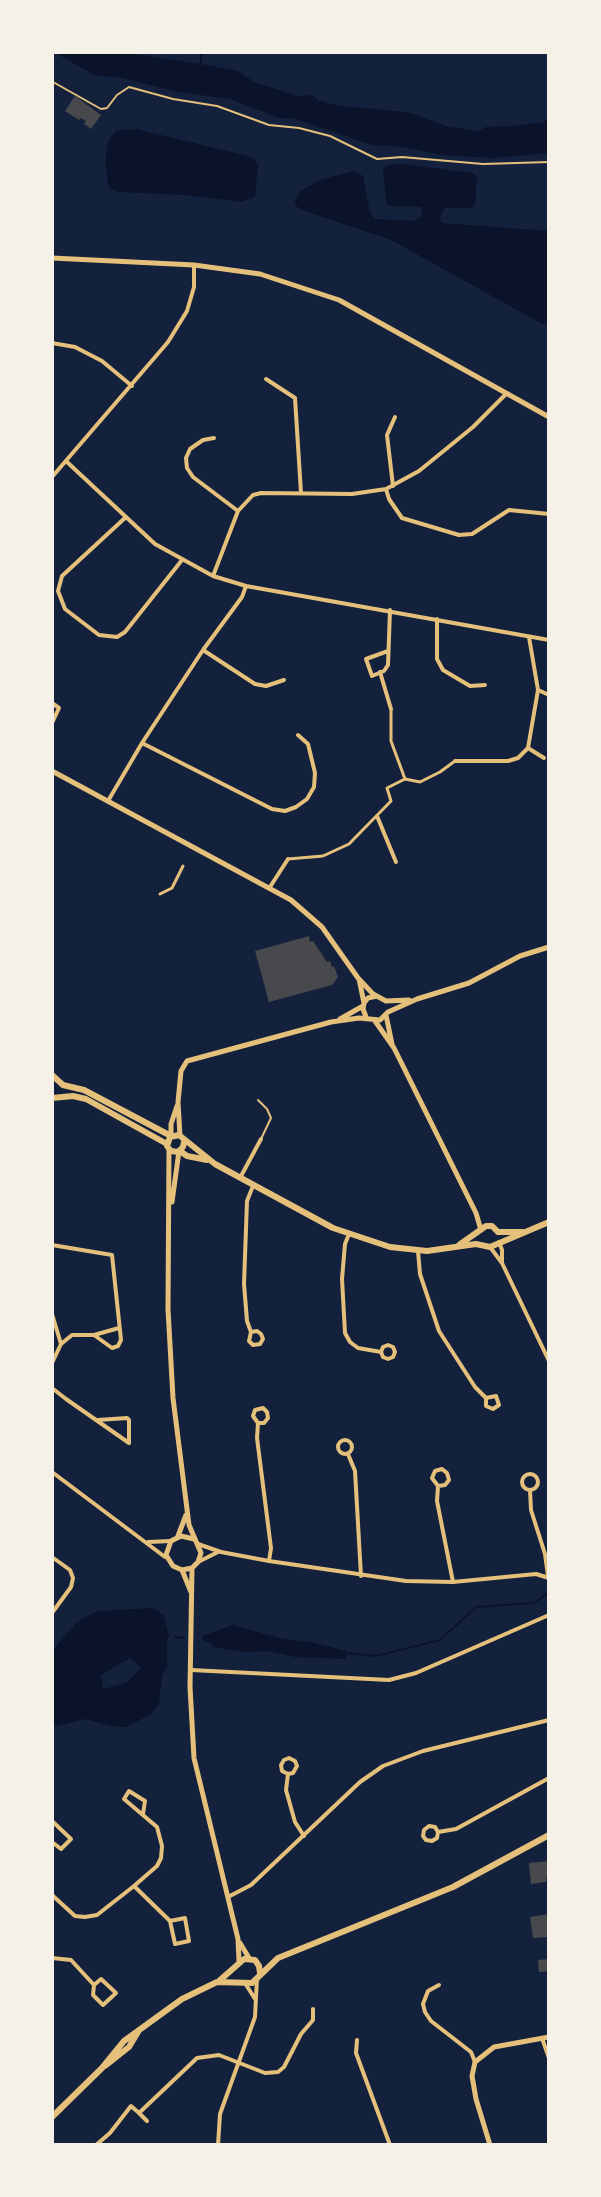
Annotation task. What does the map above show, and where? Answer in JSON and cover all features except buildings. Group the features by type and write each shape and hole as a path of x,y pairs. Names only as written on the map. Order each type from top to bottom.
{"main road":[{"path":"53,1076 63,1085 84,1090 182,1139 240,1178 349,1234 381,1245 418,1251 481,1244 490,1247 549,1222"},
{"path":"56,1097 63,1085"},
{"path":"56,1097 77,1096 89,1100 168,1147 187,1156 211,1161"},
{"path":"168,1147 171,1136"},
{"path":"180,1151 182,1139"},
{"path":"455,1247 489,1226 498,1232 526,1232"},
{"path":"480,1232 481,1244"},
{"path":"498,1232 499,1242"},
{"path":"52,2117 102,2068 129,2047 138,2032 182,1999 217,1982 237,1964 252,1959 278,1958 453,1887 549,1835"},
{"path":"217,1982 252,1983 278,1958"},
{"path":"252,1959 259,1966 258,1976"},
{"path":"237,1964 235,1975 242,1982"},
{"path":"52,2109 61,2106"}],"street":[{"path":"52,258 194,265 260,274 339,300 549,417"},
{"path":"52,477 168,342 187,311 194,287 194,265"},
{"path":"52,343 75,347 102,361 132,386"},
{"path":"266,379 295,398 301,493"},
{"path":"213,576 244,502 261,493 352,494 386,489 419,471 482,419 507,393"},
{"path":"393,486 387,435 395,417"},
{"path":"214,438 203,440 190,449 186,458 187,468 193,477 238,511"},
{"path":"67,462 155,544 213,576 246,586 549,640"},
{"path":"386,489 402,518 459,535 472,534 509,510 549,514"},
{"path":"126,517 62,576 58,591 65,609 99,635 117,637 125,632 182,560"},
{"path":"108,801 142,743 242,597 246,586"},
{"path":"388,651 366,659 372,676 388,665 390,610"},
{"path":"437,619 437,659 443,670 470,686 485,685"},
{"path":"270,887 288,859 323,856 349,844 391,801 387,788 405,779 420,782 455,761 508,761 518,758 528,748 538,690 529,637"},
{"path":"203,650 255,684 266,686 284,680"},
{"path":"380,672 391,709 391,741 405,779"},
{"path":"538,690 549,695"},
{"path":"52,703 59,708 52,723"},
{"path":"142,743 272,809 285,811 307,799 314,787 315,773 308,744 298,735"},
{"path":"528,748 544,758"},
{"path":"52,771 270,887 314,919 358,978 377,996 386,1001 417,999"},
{"path":"377,816 396,862"},
{"path":"160,894 172,888 183,866"},
{"path":"375,1021 417,999 469,983 520,956 549,947"},
{"path":"358,978 367,1018"},
{"path":"331,1022 377,996"},
{"path":"386,1001 394,1048"},
{"path":"182,1139 178,1102 181,1071 187,1061 331,1022 367,1018 375,1021 394,1048 476,1213 480,1232"},
{"path":"171,1136 171,1124 178,1102"},
{"path":"240,1178 261,1139"},
{"path":"168,1147 169,1338 177,1435 187,1510 201,1553 198,1562"},
{"path":"169,1219 180,1151"},
{"path":"251,1332 244,1284 247,1201 254,1185"},
{"path":"349,1234 345,1244 342,1279 345,1333 358,1348 381,1352"},
{"path":"499,1242 502,1263"},
{"path":"52,1245 112,1255 121,1340 118,1346 112,1348 94,1335"},
{"path":"490,1247 502,1263 549,1361"},
{"path":"418,1251 420,1274 439,1331 475,1387 486,1398"},
{"path":"52,1314 61,1344"},
{"path":"52,1363 61,1344 72,1335 94,1335 119,1328"},
{"path":"52,1388 129,1443 127,1418 98,1420"},
{"path":"258,1423 257,1438 271,1548 269,1561"},
{"path":"348,1454 355,1471 361,1576"},
{"path":"442,1469 449,1480 445,1485 438,1486 432,1476 442,1469"},
{"path":"52,1472 167,1558 173,1566 182,1570 192,1568 221,1552"},
{"path":"530,1474 538,1482 536,1488 530,1490 524,1488 521,1482 530,1474"},
{"path":"438,1486 437,1501 453,1582"},
{"path":"177,1536 221,1552 361,1576 453,1582 536,1574 548,1577 545,1554 531,1510 530,1490"},
{"path":"167,1558 167,1547 177,1536 187,1510"},
{"path":"146,1542 171,1541"},
{"path":"52,1557 70,1570 73,1578 71,1587 52,1613"},
{"path":"192,1568 194,1758 238,1939 237,1964"},
{"path":"182,1570 192,1596"},
{"path":"191,1670 389,1680 416,1673 549,1615"},
{"path":"228,1897 251,1885 360,1782 390,1762 549,1720"},
{"path":"289,1758 297,1766 295,1772 288,1774 282,1771 281,1765 289,1758"},
{"path":"288,1774 286,1790 297,1826 304,1836"},
{"path":"438,1832 456,1829 549,1778"},
{"path":"52,1895 75,1916 97,1915 157,1866 162,1846 157,1827 124,1799 129,1791 145,1801 143,1814"},
{"path":"52,1821 71,1839 61,1849 52,1842"},
{"path":"134,1886 170,1921 175,1944 189,1941 185,1918 170,1921"},
{"path":"238,1939 252,1959"},
{"path":"52,1958 71,1960 94,1985 93,1995 103,2005 116,1993 101,1979 94,1985"},
{"path":"218,2145 220,2114 252,2027 258,1976"},
{"path":"242,1982 256,2001"},
{"path":"439,1985 428,1991 423,2004 425,2012 431,2021 471,2052 475,2062 472,2076 476,2099 490,2145"},
{"path":"139,2113 197,2058 219,2055 265,2073 278,2072 313,2020 313,2009"},
{"path":"475,2062 494,2047 546,2037 549,2058"},
{"path":"357,2040 356,2053 390,2145"},
{"path":"96,2145 110,2133 131,2106 147,2121"}],"lane":[{"path":"258,1100 269,1111 271,1118 261,1139"}],"path":[{"path":"53,82 101,109 107,108 117,95 129,87 173,99 217,106 269,125 330,136 377,159 402,157 483,164 549,162"}],"water":[{"path":"54,52 122,52 201,64 238,71 254,82 298,96 312,95 339,106 408,112 446,126 479,131 486,127 543,122 549,118 549,153 493,158 441,155 372,145 293,118 279,118 230,99 94,75"},
{"path":"136,129 252,157 258,164 255,197 242,202 117,192 109,188 105,164 108,141 116,131"},
{"path":"404,164 473,173 477,177 475,205 472,208 445,208 440,217 442,223 549,231 549,323 542,324 391,240 299,209 294,203 300,191 322,179 355,171 363,176 370,213 375,219 415,221 421,216 420,207 389,206 386,203 383,169 387,165"},
{"path":"153,1608 164,1615 169,1636 159,1704 151,1714 127,1727 86,1719 52,1727 52,1651 77,1622 97,1611","holes":["130,1658 141,1668 126,1683 103,1689 101,1675"]},
{"path":"232,1625 347,1651 346,1659 295,1657 268,1651 243,1652 213,1647 210,1642 202,1640 202,1636"}],"waterway":[{"path":"201,52 201,63"},
{"path":"346,1653 376,1656 440,1640 476,1607 534,1603 549,1592"},
{"path":"175,1637 184,1638"}]}
